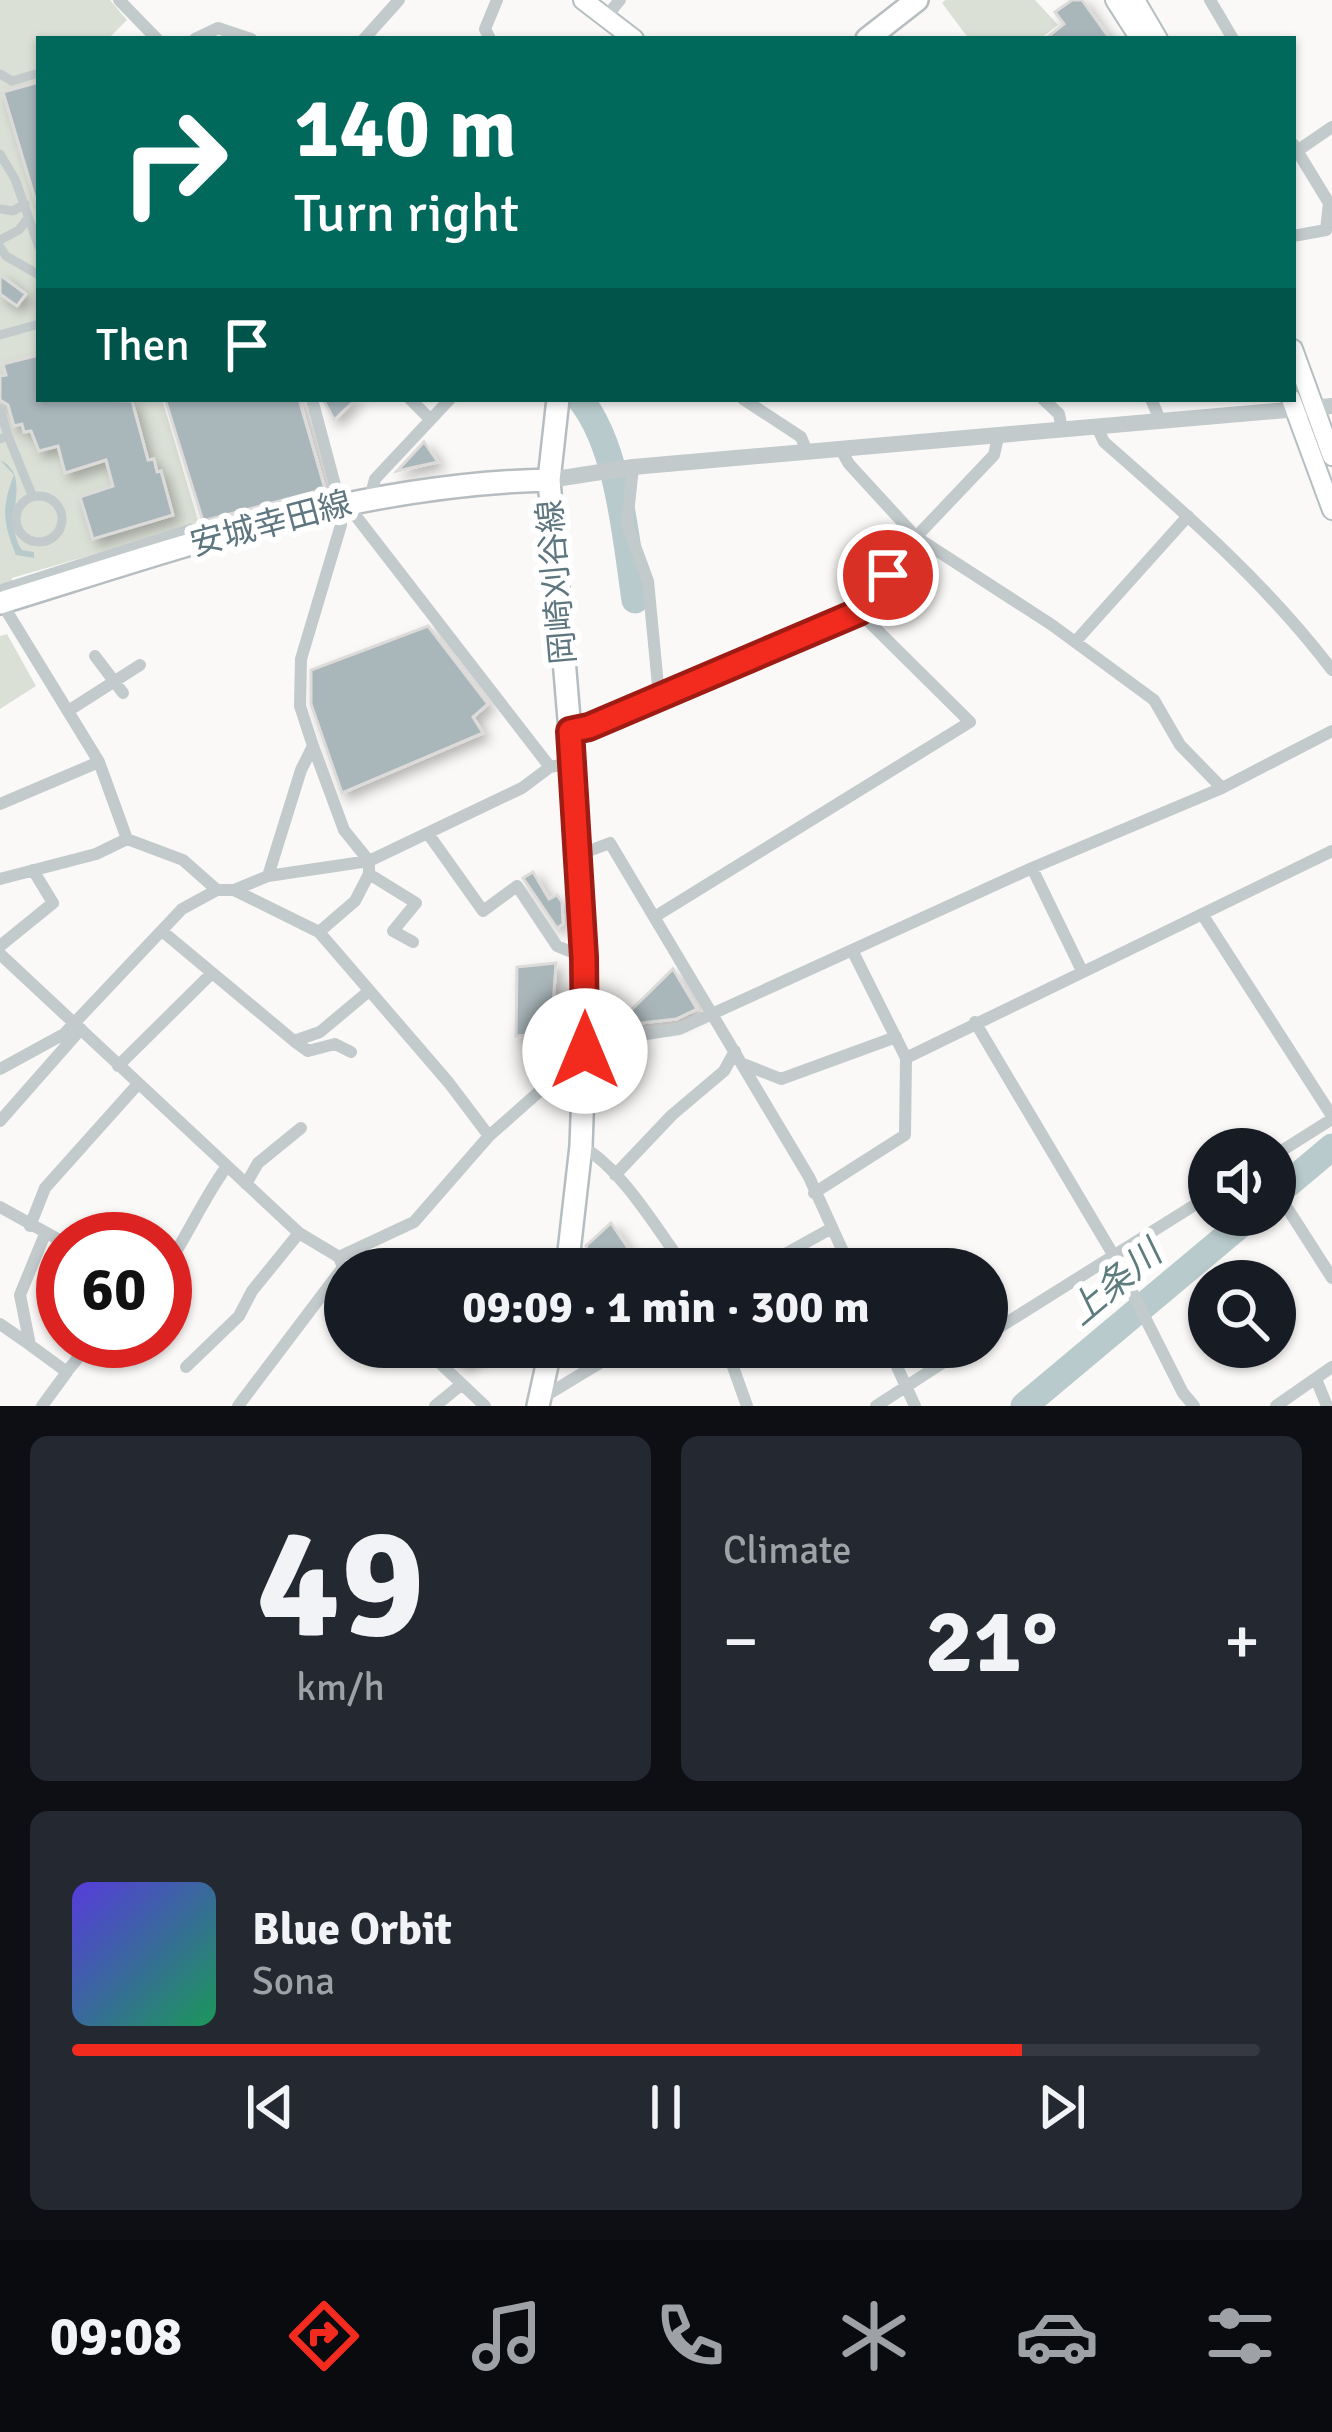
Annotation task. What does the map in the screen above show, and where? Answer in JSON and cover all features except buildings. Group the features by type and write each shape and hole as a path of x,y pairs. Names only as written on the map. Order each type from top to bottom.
{"main road":[{"path":"583,0 630,36"},
{"path":"876,36 917,0"},
{"path":"1114,0 1138,36"},
{"path":"1135,0 1156,36"},
{"path":"1296,360 1332,510"},
{"name":"岡崎刈谷線","path":"559,402 549,480 570,731 561,765 578,855 584,957 581,1146 569,1248"},
{"path":"1309,406 1332,456"},
{"name":"安城幸田線","path":"0,603 268,520 424,488 549,480"},
{"path":"539,1403 546,1368"}],"street":[{"path":"119,0 154,36"},
{"path":"367,36 398,0"},
{"path":"488,36 485,29 497,0"},
{"path":"605,18 620,0"},
{"path":"1210,0 1231,36"},
{"path":"201,36 218,28 242,36"},
{"path":"0,74 12,81"},
{"path":"0,87 36,74"},
{"path":"1296,146 1332,127"},
{"path":"1296,149 1328,202 1326,230 1296,235"},
{"path":"0,154 36,239"},
{"path":"0,209 13,211 25,204"},
{"path":"28,218 0,243 6,256 36,273"},
{"path":"0,335 36,325"},
{"path":"313,402 340,504 341,525 302,659 300,706 344,830 369,868 416,903 394,931 412,942"},
{"path":"413,402 430,419"},
{"path":"370,498 375,479 447,402"},
{"path":"748,402 800,436 807,452"},
{"path":"1046,402 1059,414 1062,429"},
{"path":"1152,402 1161,422"},
{"path":"549,480 632,467 1309,406"},
{"path":"0,409 4,437 32,495"},
{"path":"1097,427 1104,442 1188,516 1332,670"},
{"path":"570,731 859,612 916,537 994,455 998,436"},
{"path":"842,450 849,464 916,537 1154,700 1180,745 1222,788"},
{"path":"632,467 627,524 648,581 659,696"},
{"path":"32,495 52,499 60,510 62,524 48,541"},
{"path":"32,495 16,521 22,535 48,541"},
{"path":"0,1121 182,909 217,890 234,890 268,876 369,868 561,765 355,515 340,504"},
{"path":"1075,642 1188,516"},
{"path":"0,589 191,528"},
{"path":"48,541 54,569"},
{"path":"0,603 99,762 127,839"},
{"path":"656,916 970,722 859,612"},
{"path":"95,656 119,687"},
{"path":"68,711 119,687 140,665"},
{"path":"372,1248 413,1222 489,1136 585,1051 606,1040 669,1032 713,1015 1032,868 1222,788 1332,731"},
{"path":"268,876 313,746"},
{"path":"0,804 99,762"},
{"path":"430,835 483,911 517,886 557,946 584,957"},
{"path":"0,878 96,854 127,839 183,860 217,890"},
{"path":"578,855 610,843 743,1064 841,1248"},
{"path":"906,1058 1332,852"},
{"path":"319,932 355,901 369,868"},
{"path":"1032,868 1082,971"},
{"path":"33,870 53,903 0,950 118,1066 324,1253"},
{"path":"234,890 319,932 489,1136"},
{"path":"1202,914 1332,1117 1296,1141"},
{"path":"162,931 308,1052 335,1044 351,1052"},
{"path":"814,1192 905,1135 906,1058 853,952"},
{"path":"118,1066 212,973"},
{"path":"294,1041 320,1032 369,991"},
{"path":"975,1022 1114,1256 1194,1406"},
{"path":"0,1069 78,1026"},
{"path":"743,1064 781,1079 896,1037"},
{"path":"615,1175 672,1115 724,1071 734,1051"},
{"path":"31,1226 45,1188 138,1084"},
{"path":"246,1184 258,1163 301,1128"},
{"path":"581,1146 596,1154 615,1175 670,1248"},
{"path":"192,1229 206,1196 227,1166"},
{"path":"0,1207 36,1229"},
{"path":"1008,1322 1188,1209"},
{"path":"1296,1222 1332,1278"},
{"path":"796,1248 832,1228"},
{"path":"192,1361 239,1316 252,1291 298,1233"},
{"path":"30,1345 20,1295 36,1256"},
{"path":"238,1406 324,1291"},
{"path":"0,1324 67,1372 64,1375"},
{"path":"1276,1406 1332,1367"},
{"path":"42,1406 70,1368"},
{"path":"445,1368 484,1406"},
{"path":"539,1403 593,1368"},
{"path":"733,1368 747,1406"},
{"path":"898,1368 915,1406"},
{"path":"876,1406 936,1368"},
{"path":"1316,1378 1327,1406"},
{"path":"435,1406 461,1384"}],"shaded area":[{"path":"0,0 110,0 127,20 111,36 36,36 36,402 163,402 199,524 12,578 0,586"},
{"path":"1035,0 1058,25 1044,36 967,36 942,3"},
{"path":"14,475 16,538 22,550 34,552 34,558 16,555 5,506"},
{"path":"7,634 36,686 0,709 0,636"}],"waterway":[{"path":"582,402 612,468 635,600"},
{"name":"上条川","path":"1296,1177 1332,1147"},
{"name":"上条川","path":"1024,1406 1227,1236"}],"route":[{"path":"585,1051 570,731 859,612 888,575"}]}
